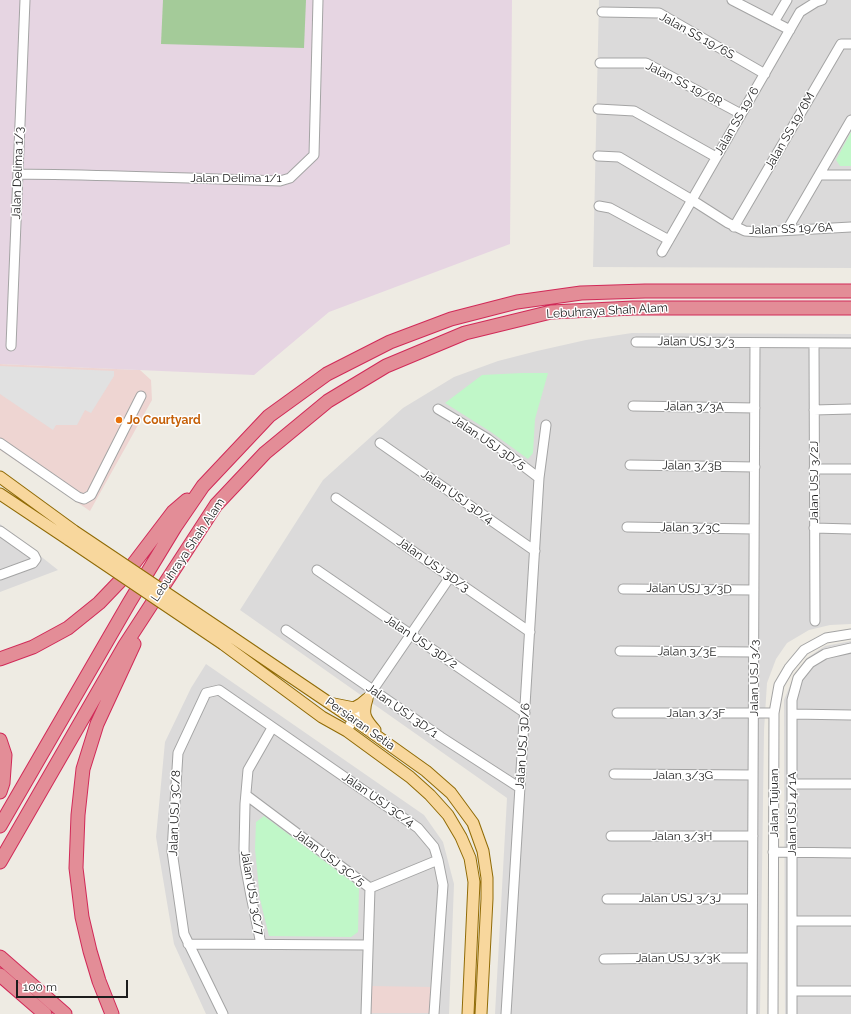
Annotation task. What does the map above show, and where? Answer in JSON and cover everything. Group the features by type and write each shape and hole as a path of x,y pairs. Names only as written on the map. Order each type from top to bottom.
{"highway":[{"name":"Lebuhraya Shah Alam","path":"0,826 175,526 203,486 269,416 327,374 390,342 451,319 518,302 581,293 646,291 851,291"},
{"name":"Lebuhraya Shah Alam","path":"0,862 124,645 216,505 265,453 328,401 386,366 465,333 551,312 633,308 851,308"},
{"path":"0,658 34,647 68,628 99,604 122,579 173,512 203,486"},
{"path":"112,1014 99,982 82,917 76,868 78,815 83,769 97,724 152,604"},
{"path":"0,740 4,755 3,783 0,792"},
{"path":"0,957 65,1014"},
{"path":"0,975 45,1014"}],"main road":[{"path":"0,477 71,536"},
{"path":"0,494 71,536"},
{"name":"Persiaran Setia","path":"71,536 226,639 329,703 426,771 451,793 473,823 479,837 483,851 487,878 481,1014"},
{"name":"Persiaran Setia","path":"226,639 322,717 347,731 410,777 430,795 448,815 461,837 470,858 474,882 468,1014"},
{"path":"329,703 354,708 361,704 370,695"},
{"path":"370,695 364,710 365,716 384,741"}],"street":[{"name":"Jalan Delima 1/3","path":"11,346 25,0"},
{"name":"Jalan Delima 1/1","path":"18,174 280,181 290,178 314,155 318,0"},
{"path":"732,0 790,30"},
{"path":"774,22 787,0"},
{"name":"Jalan SS 19/6","path":"662,252 800,12 822,0"},
{"name":"Jalan SS 19/6S","path":"602,12 659,12 765,74"},
{"name":"Jalan SS 19/6M","path":"734,227 841,44 851,44"},
{"name":"Jalan SS 19/6R","path":"600,63 646,63 741,114"},
{"path":"598,110 634,111 716,157"},
{"path":"787,230 851,120"},
{"name":"Jalan SS 19/6A","path":"598,156 619,157 692,200 734,227 744,231 760,232 851,227"},
{"path":"819,175 851,174"},
{"path":"599,206 610,208 669,240"},
{"name":"Jalan USJ 3/3","path":"636,342 851,343"},
{"name":"Jalan USJ 3/3","path":"752,1014 755,343"},
{"name":"Jalan USJ 3/2J","path":"814,343 815,621"},
{"path":"0,443 78,497 84,499 91,495 141,396"},
{"name":"Jalan 3/3A","path":"633,406 755,408"},
{"name":"Jalan USJ 3D/5","path":"438,408 488,439 539,478"},
{"path":"814,410 851,409"},
{"name":"Jalan USJ 3D/6","path":"506,1014 539,478 546,425"},
{"name":"Jalan USJ 3D/4","path":"380,443 535,551"},
{"name":"Jalan 3/3B","path":"630,465 755,467"},
{"path":"814,469 851,469"},
{"name":"Jalan USJ 3D/3","path":"336,498 530,632"},
{"name":"Jalan 3/3C","path":"626,527 754,529"},
{"path":"814,528 851,529"},
{"path":"0,531 34,555 36,559 33,563 0,575"},
{"name":"Jalan USJ 3D/2","path":"317,570 525,713"},
{"path":"347,731 450,577"},
{"name":"Jalan USJ 3/3D","path":"623,589 754,590"},
{"name":"Jalan USJ 3D/1","path":"286,630 370,695 520,788"},
{"name":"Jalan Tujuan","path":"773,1014 774,713 780,685 789,668 804,650 826,638 851,634"},
{"name":"Jalan USJ 4/1A","path":"792,1014 792,700 798,678 810,663 825,654 851,648"},
{"name":"Jalan 3/3E","path":"620,651 754,652"},
{"name":"Jalan USJ 3C/4","path":"219,690 418,828 434,847 443,885 434,1014"},
{"name":"Jalan USJ 3C/8","path":"219,690 206,693 178,753 172,850 184,934 224,1014"},
{"name":"Jalan 3/3F","path":"617,713 774,713"},
{"path":"792,714 851,715"},
{"name":"Jalan USJ 3C/7","path":"261,944 250,896 244,857 244,833 248,770 272,728"},
{"name":"Jalan 3/3G","path":"614,774 753,775"},
{"path":"792,784 851,784"},
{"name":"Jalan USJ 3C/5","path":"246,795 370,888 366,1014"},
{"name":"Jalan 3/3H","path":"610,836 753,836"},
{"path":"774,852 851,853"},
{"path":"370,888 438,860"},
{"name":"Jalan USJ 3/3J","path":"607,899 752,899"},
{"path":"792,921 851,921"},
{"path":"188,944 368,945"},
{"name":"Jalan USJ 3/3K","path":"604,959 752,958"},
{"path":"792,991 851,991"}],"shaded area":[{"path":"0,0 512,0 510,244 329,312 254,375 0,364"},
{"path":"599,0 851,0 851,268 593,267"},
{"path":"632,333 851,334 851,624 830,625 809,630 787,643 776,659 767,683 764,730 760,1014 495,1014 507,798 240,610 323,480 403,408 454,377 498,361 586,340"},
{"path":"0,364 140,370 151,380 152,400 90,511 0,450"},
{"path":"0,366 114,371 114,376 91,413 85,410 77,425 56,425 53,430 0,394"},
{"path":"0,524 58,570 0,592"},
{"path":"851,641 851,1014 785,1014 784,700 794,676 807,658 825,646"},
{"path":"206,664 424,815 443,842 454,884 449,1014 206,1014 174,944 156,837 165,742 191,688"},
{"path":"369,986 432,987 431,1013 369,1013"}],"green space":[{"path":"163,0 306,0 304,48 161,44"},
{"path":"851,132 851,166 840,166 836,160"},
{"path":"548,373 535,419 533,453 528,459 491,432 445,403 482,375"},
{"path":"264,816 359,887 358,932 351,937 269,936 260,899 255,849 256,822"}],"place":[{"name":"Jo Courtyard","path":"119,420"}]}
